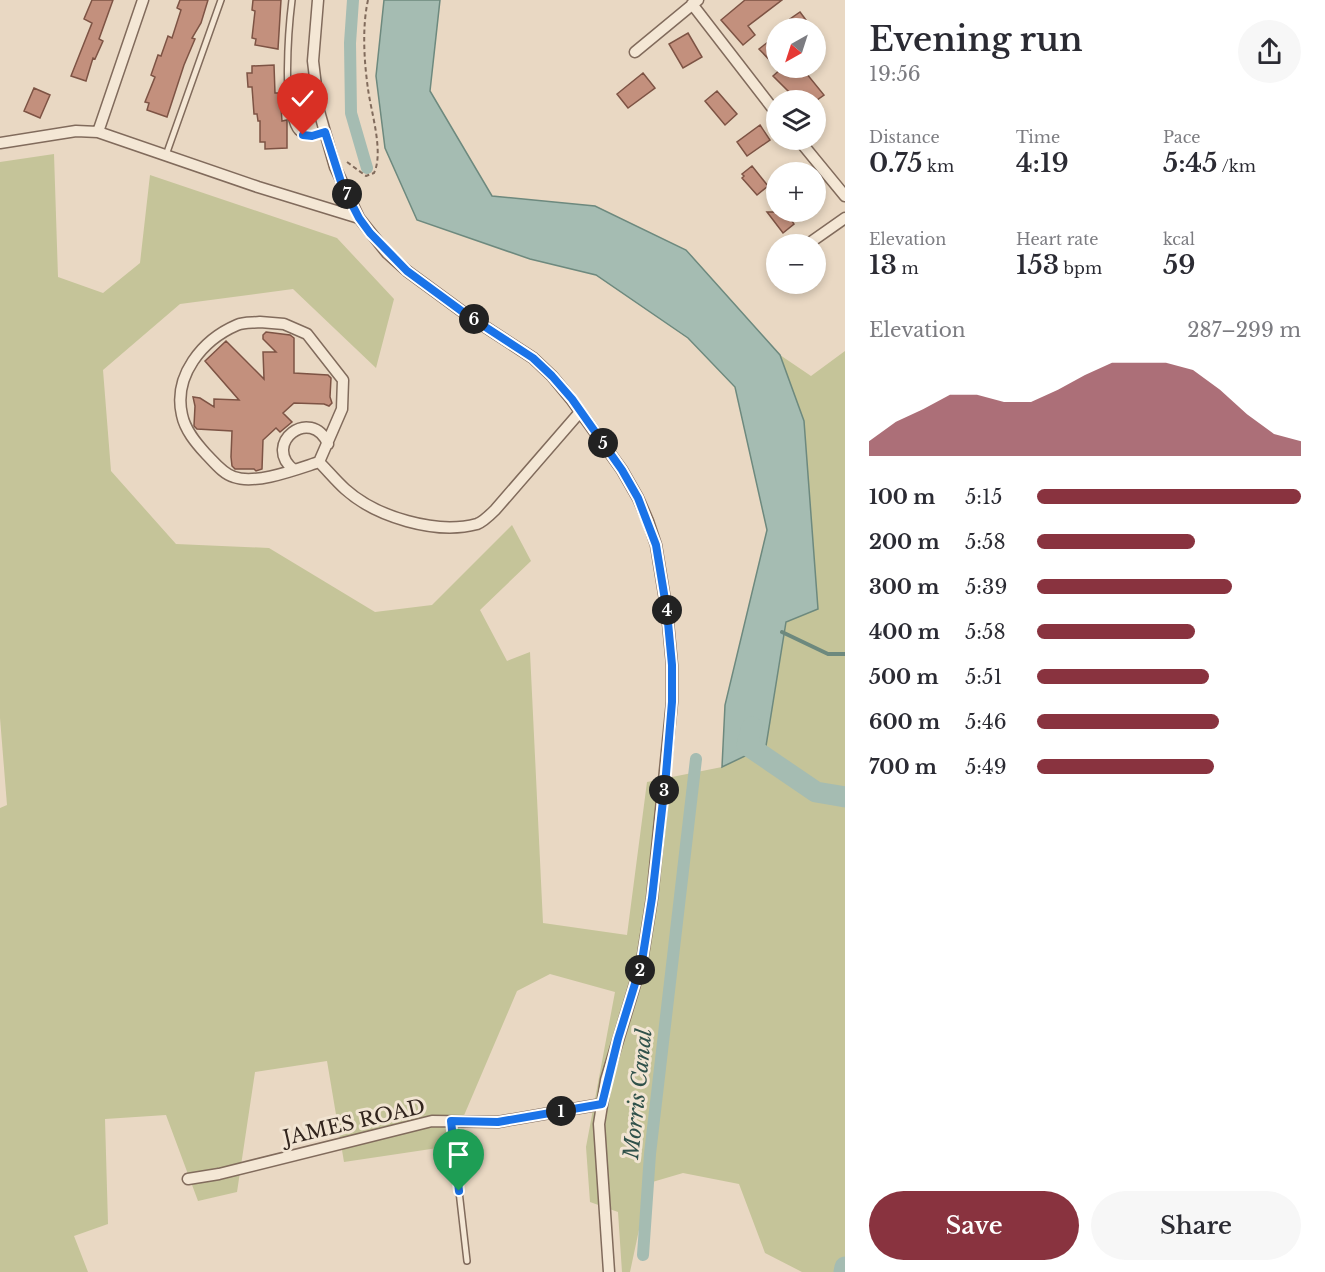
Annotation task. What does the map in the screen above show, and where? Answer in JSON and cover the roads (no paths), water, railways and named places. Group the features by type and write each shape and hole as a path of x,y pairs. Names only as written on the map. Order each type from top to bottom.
{"street":[{"path":"98,132 143,0"},
{"path":"318,0 313,61 319,111 342,185 359,218 387,253 407,271 467,315 533,358 552,376 622,470 648,521 656,545 667,612 672,665 672,702 652,898 642,961 618,1039 599,1124 609,1272"},
{"path":"635,52 695,2 766,99"},
{"path":"0,143 66,132 98,132 359,218"},
{"path":"807,150 845,196"},
{"path":"822,234 845,218"},
{"path":"260,322 284,324 308,334 343,380 342,409 319,462 261,479 234,478 219,467 192,437 182,416 180,389 185,374 198,354 216,337 239,324 260,322"},
{"path":"319,462 346,490 371,506 405,521 447,528 479,523 495,510 580,412"},
{"path":"294,470 286,461 283,450 290,434 300,428 312,428 322,434 328,444"},
{"name":"JAMES ROAD","path":"188,1179 219,1174 432,1121 498,1122 602,1104"}],"lane":[{"path":"166,154 221,0"},
{"path":"292,0 287,79 291,113 297,131 303,135 312,136 325,132"},
{"path":"451,1121 467,1261"}],"waterway":[{"name":"Morris Canal","path":"353,0 350,43 351,113 367,168"},
{"path":"782,632 828,654 845,654"},
{"path":"752,727 747,745 816,792 845,797"},
{"name":"Morris Canal","path":"643,1255 650,1154 696,759"},
{"path":"844,1272 845,1267"}]}
